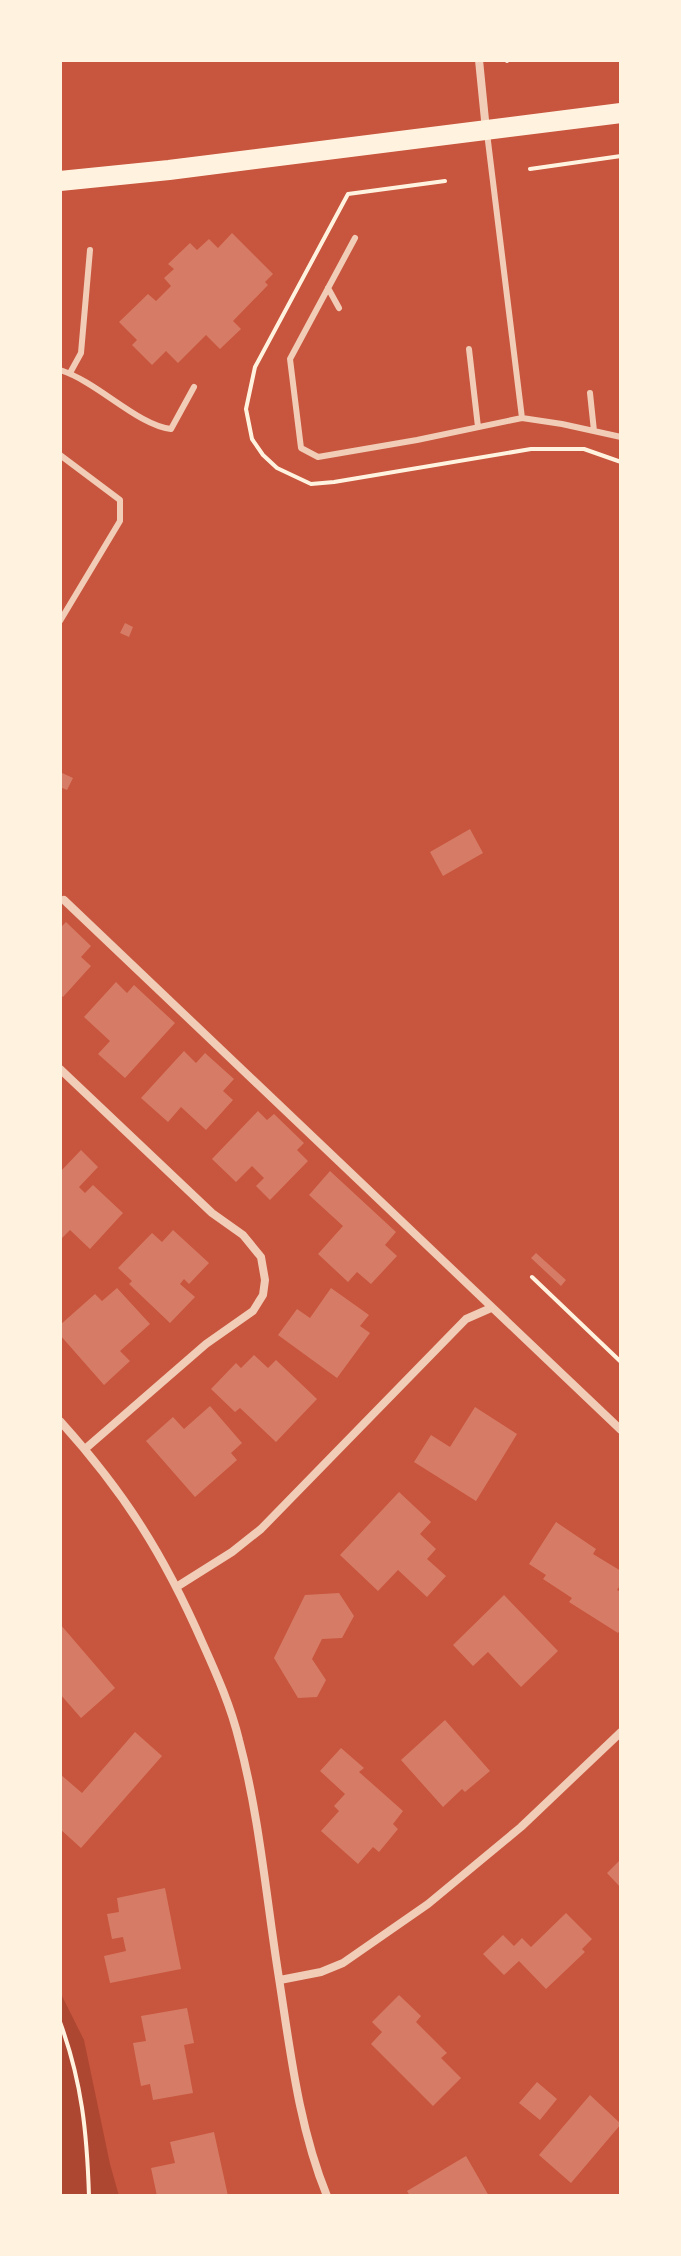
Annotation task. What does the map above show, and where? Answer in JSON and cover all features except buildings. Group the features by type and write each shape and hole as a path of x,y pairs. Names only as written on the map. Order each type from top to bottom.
{"main road":[{"path":"60,181 621,113"}],"street":[{"path":"479,60 486,130"},
{"path":"64,900 621,1430"},
{"path":"60,1069 212,1213 243,1235 261,1257 265,1280 263,1295 253,1311 206,1344 85,1449"},
{"path":"178,1586 232,1552 261,1529 466,1319 491,1308"},
{"path":"60,1421 111,1481 144,1528 178,1586 228,1703 247,1774 307,2136 327,2196"},
{"path":"280,1980 321,1972 343,1963 428,1904 521,1827 621,1732"}],"lane":[{"path":"486,130 522,418"},
{"path":"355,238 290,359 301,448 318,457 522,418 621,437"},
{"path":"70,373 81,353 90,250"},
{"path":"328,288 339,308"},
{"path":"469,349 478,427"},
{"path":"60,370 81,377 147,421 171,429 194,387"},
{"path":"590,393 594,431"},
{"path":"60,455 120,500 120,521 60,621"}],"path":[{"path":"530,169 621,156"},
{"path":"445,181 348,194 255,367 246,409 252,439 277,468 311,484 531,449 584,449 621,462"},
{"path":"532,1277 621,1362"},
{"path":"60,2022 75,2062 86,2124 89,2196"}],"shaded area":[{"path":"60,1992 84,2040 119,2196 60,2196"}]}
